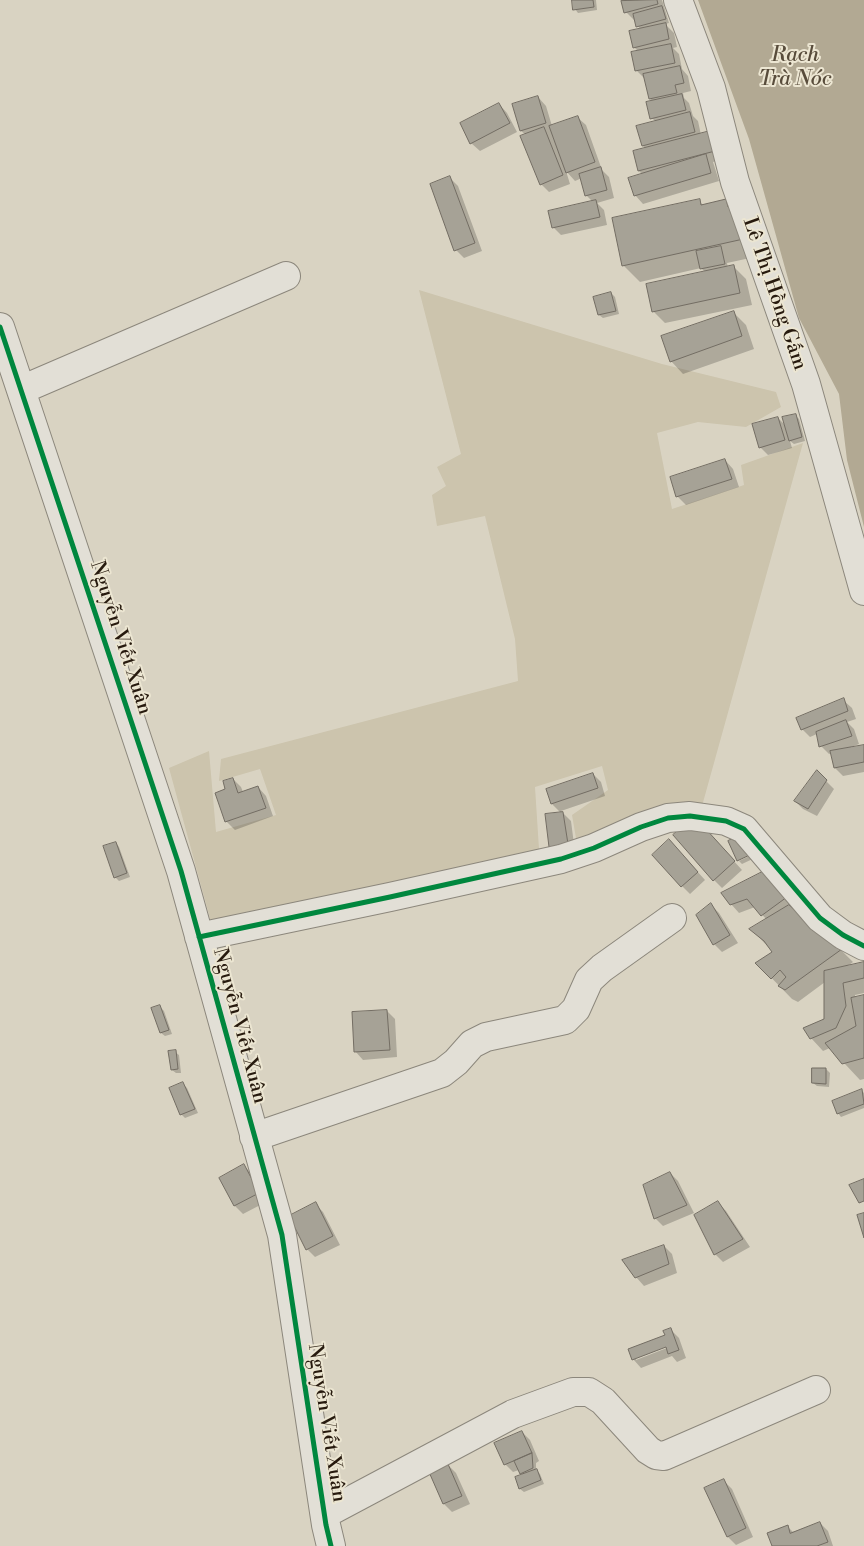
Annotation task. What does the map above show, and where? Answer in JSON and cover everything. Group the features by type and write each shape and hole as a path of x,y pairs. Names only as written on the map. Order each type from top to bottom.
{"street":[{"name":"Lê Thị Hồng Gấm","path":"678,0 711,88 735,182 806,384 864,591"},
{"path":"21,390 286,276"},
{"name":"Nguyễn Viết Xuân","path":"0,327 178,862 282,1236 325,1514 332,1546"},
{"path":"199,938 561,859 594,848 641,827 668,818 690,816 726,821 744,829 820,918 843,935 864,946"},
{"path":"254,1136 442,1073 456,1062 472,1044 486,1038 565,1020 576,1009 589,980 602,968 672,918"},
{"path":"325,1514 513,1414 573,1392 589,1392 603,1401 648,1450 656,1455 664,1456 816,1390"}],"shaded area":[{"path":"419,290 662,364 776,392 781,407 746,427 698,422 657,433 672,509 744,485 741,465 803,443 702,806 577,844 572,815 608,790 602,766 535,787 539,849 211,922 169,768 209,751 216,832 276,815 260,769 219,781 221,759 518,681 515,639 485,516 437,526 432,495 446,486 437,467 461,454"}],"water":[{"name":"Rạch Trà Nóc","path":"698,0 864,0 864,527 847,460 839,394 799,318 749,139"}],"building":[{"path":"572,0 593,0 594,7 573,10"},
{"path":"657,0 658,4 624,13 621,1"},
{"path":"662,6 666,19 636,27 633,14"},
{"path":"666,23 669,39 633,48 629,31"},
{"path":"671,44 675,63 635,71 631,52"},
{"path":"680,66 684,83 675,85 677,93 649,99 643,74"},
{"path":"682,94 686,110 650,119 646,102"},
{"path":"538,96 546,123 520,131 512,104"},
{"path":"499,103 510,123 470,144 460,123"},
{"path":"690,112 695,132 642,146 636,126"},
{"path":"578,116 595,162 566,173 549,126"},
{"path":"544,127 563,175 540,185 520,136"},
{"path":"714,130 719,150 638,171 633,151"},
{"path":"706,154 711,173 634,196 628,178"},
{"path":"601,167 607,190 585,196 579,174"},
{"path":"450,176 475,243 454,251 430,184"},
{"path":"700,199 701,205 726,199 728,207 740,204 748,238 622,266 612,218"},
{"path":"596,200 600,217 552,228 548,211"},
{"path":"721,246 725,264 700,269 696,251"},
{"path":"734,265 740,293 652,312 646,284"},
{"path":"611,292 616,311 598,315 593,297"},
{"path":"734,311 742,336 670,362 661,336"},
{"path":"796,414 802,437 789,441 782,417"},
{"path":"778,417 785,440 759,448 752,424"},
{"path":"725,459 732,479 676,497 670,477"},
{"path":"844,698 848,711 801,730 796,718"},
{"path":"846,720 852,736 819,747 816,732"},
{"path":"864,745 864,762 834,768 830,751"},
{"path":"817,770 827,780 808,809 794,801"},
{"path":"593,773 598,788 551,804 546,789"},
{"path":"233,778 238,793 258,786 266,808 225,822 215,793 225,789 223,781"},
{"path":"563,812 568,844 549,847 545,814"},
{"path":"694,816 735,861 713,881 673,835"},
{"path":"747,832 756,852 737,861 728,841"},
{"path":"669,839 698,872 681,887 652,855"},
{"path":"116,842 127,873 114,878 103,846"},
{"path":"768,869 787,897 761,916 747,899 730,905 721,893"},
{"path":"711,903 730,935 713,945 696,915"},
{"path":"789,905 842,949 785,990 778,986 786,977 780,970 771,979 755,963 772,952 764,941 749,929"},
{"path":"864,962 864,978 843,983 846,1006 836,1028 810,1039 803,1028 824,1019 824,971"},
{"path":"864,995 864,1058 842,1064 825,1043 856,1026 851,998"},
{"path":"160,1005 169,1030 160,1033 151,1008"},
{"path":"387,1010 390,1050 354,1052 352,1012"},
{"path":"176,1050 178,1069 171,1070 168,1051"},
{"path":"812,1068 826,1068 826,1084 812,1083"},
{"path":"183,1082 195,1109 180,1115 169,1088"},
{"path":"862,1089 864,1104 837,1114 832,1101"},
{"path":"244,1164 259,1193 234,1206 219,1178"},
{"path":"670,1172 687,1205 654,1219 643,1185"},
{"path":"864,1179 864,1201 859,1203 849,1185"},
{"path":"718,1201 743,1239 714,1255 694,1215"},
{"path":"316,1202 333,1236 306,1250 289,1216"},
{"path":"864,1213 864,1238 857,1215"},
{"path":"664,1245 669,1264 635,1278 622,1260"},
{"path":"671,1328 679,1350 668,1354 666,1347 632,1360 628,1349 665,1335 663,1331"},
{"path":"522,1431 532,1453 504,1465 494,1443"},
{"path":"532,1453 533,1468 520,1474 514,1461"},
{"path":"448,1464 462,1496 443,1504 429,1472"},
{"path":"537,1469 541,1480 519,1489 515,1477"},
{"path":"724,1479 746,1528 727,1537 704,1488"},
{"path":"820,1522 828,1542 817,1546 772,1546 767,1533 788,1525 790,1533"}],"cycle path":[{"path":"0,327 181,871 282,1235 326,1525 331,1546"},
{"path":"199,937 561,859 594,848 641,827 668,818 690,816 726,821 744,829 820,918 843,935 864,946"}]}
